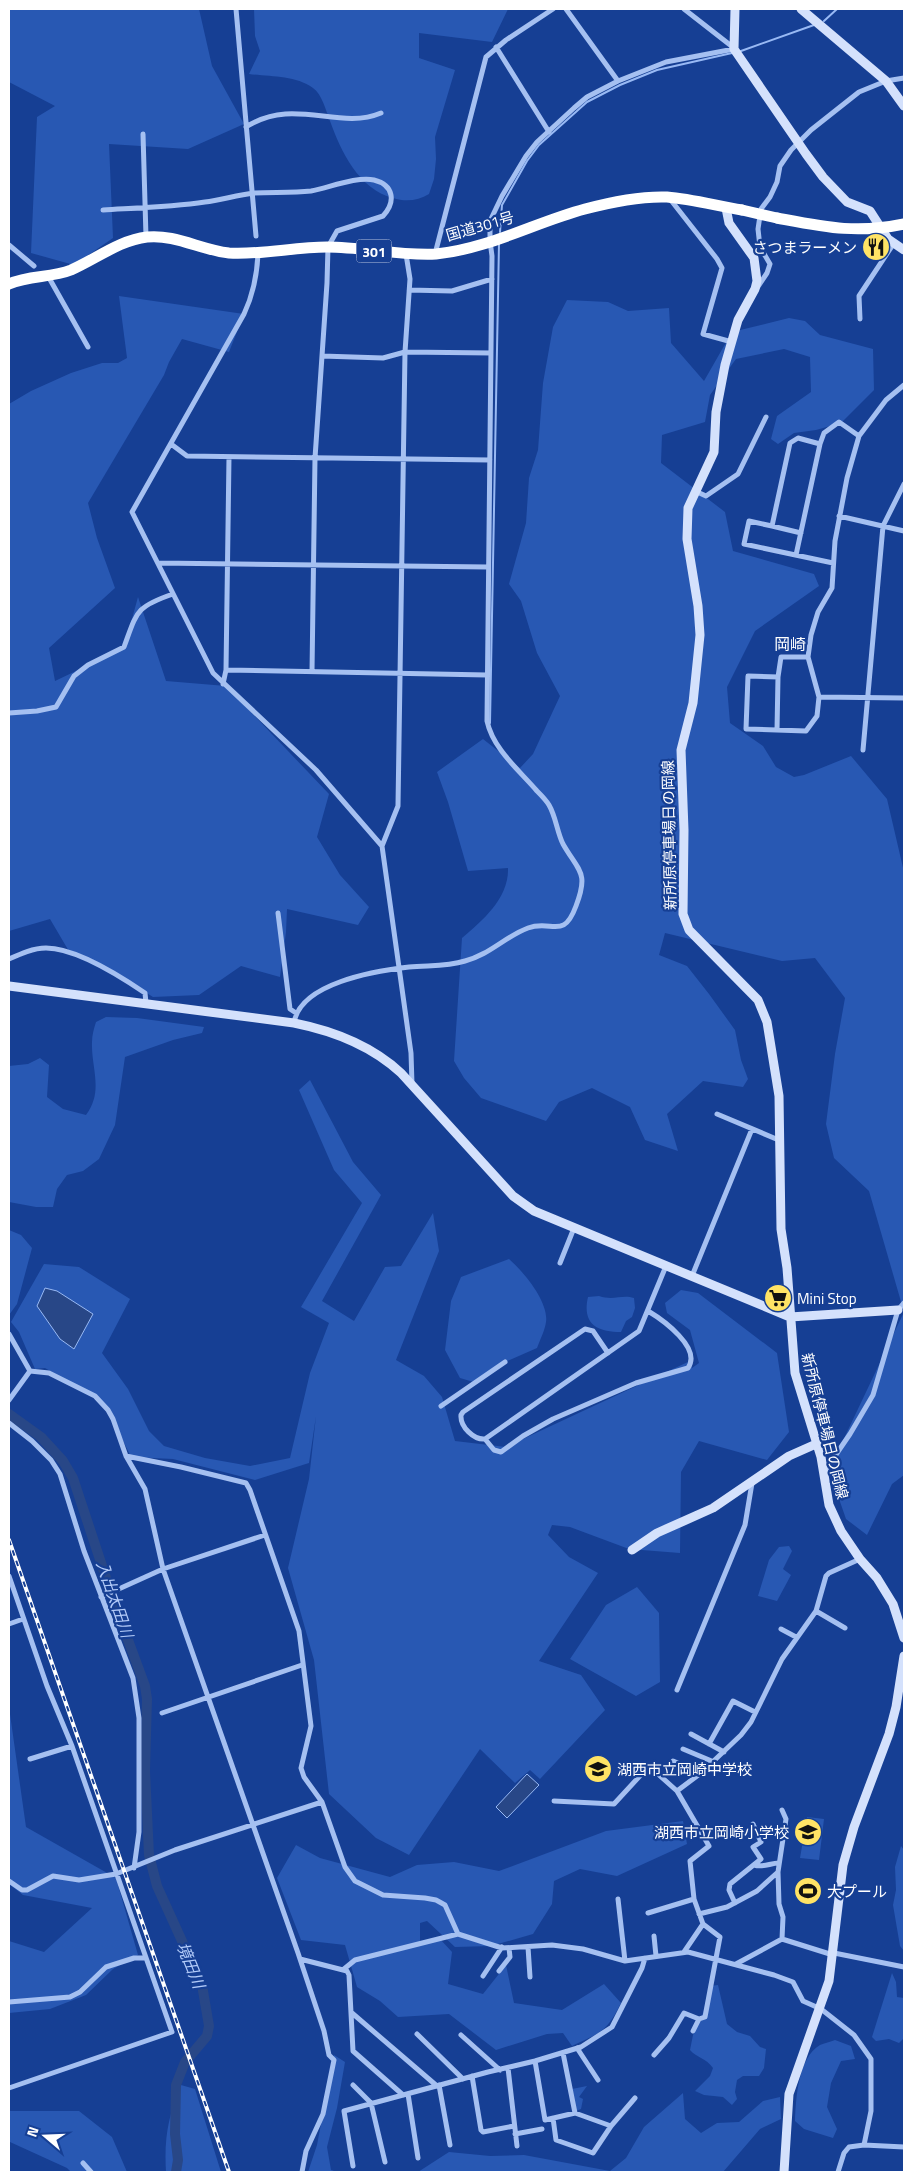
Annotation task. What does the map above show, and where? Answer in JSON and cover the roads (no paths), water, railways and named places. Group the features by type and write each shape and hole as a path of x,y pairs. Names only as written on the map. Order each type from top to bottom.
{"highway":[{"name":"国道301号","path":"9,284 18,280 48,276 70,270 127,242 146,237 168,237 214,251 258,254 328,247 406,254 435,254 457,251 584,209 618,201 668,197 837,230 880,229 904,224"}],"main road":[{"path":"735,9 734,48 798,142 823,176 847,202 870,211 880,229 904,250"},
{"path":"801,9 886,81 904,106"},
{"name":"新所原停車場日の岡線","path":"726,208 729,223 754,258 757,280 755,289 738,320 732,342 716,412 714,452 688,508 687,539 698,606 700,635 694,703 681,750 684,830 683,914 690,930 758,1000 766,1022 775,1064 779,1096 781,1142 780,1211 795,1373 824,1473 829,1505 841,1531 860,1559 877,1578 893,1604 904,1638"},
{"path":"9,986 314,1027 356,1042 389,1062 513,1196 534,1211 790,1318 901,1306"},
{"path":"632,1550 657,1533 714,1508 788,1456 816,1444"},
{"path":"784,2172 789,2094 829,1981 834,1954 843,1865 854,1827 889,1734 896,1707 904,1656"}],"street":[{"path":"236,9 256,236"},
{"path":"435,254 460,164 486,57 496,47 553,9"},
{"path":"566,9 618,82"},
{"path":"684,9 734,48"},
{"path":"496,47 549,132"},
{"path":"294,1024 296,1013 315,993 357,977 399,969 447,966 467,961 489,952 521,930 541,925 560,928 566,924 574,910 582,892 583,878 579,868 563,844 549,804 497,745 487,721 492,280 490,222 502,196 526,156 587,97 666,62 734,48"},
{"path":"755,289 764,279 770,264 760,247 758,228 761,209 777,182 780,166 798,142 859,92 886,81 904,78"},
{"path":"246,127 260,119 280,114 312,114 362,118 381,113"},
{"path":"143,134 146,237"},
{"path":"103,210 205,202 252,193 309,191 360,178 373,180 388,187 392,199 388,211 383,216 352,228 337,231 328,247 315,458 312,672"},
{"path":"668,197 722,268 703,334 732,342"},
{"path":"860,319 859,296 894,243"},
{"path":"9,245 34,266"},
{"path":"258,254 255,280 250,301 244,314 132,512 159,563 202,655 213,673 316,770 382,846"},
{"path":"406,254 410,279 405,352 398,806 382,846 411,1053 412,1085"},
{"path":"48,276 88,347"},
{"path":"409,290 452,291 492,280"},
{"path":"322,356 383,358 405,352 491,353"},
{"path":"778,677 748,676 746,729 806,731 817,716 818,697 808,657 811,635 818,612 832,588 839,516 847,478 860,436 886,400 904,385"},
{"path":"695,490 706,496 738,474 766,417"},
{"path":"796,555 824,433 839,422 860,436"},
{"path":"772,526 790,442 798,438 820,444"},
{"path":"171,444 187,456 490,460"},
{"path":"224,684 226,670 229,457"},
{"path":"863,750 883,526 904,484"},
{"path":"839,516 904,531"},
{"path":"801,532 749,521 744,544 833,564"},
{"path":"159,563 488,567"},
{"path":"9,713 37,711 56,707 74,676 88,665 124,648 130,627 146,605 173,594"},
{"path":"777,730 778,677 781,656 808,657"},
{"path":"226,670 487,675"},
{"path":"818,697 904,698"},
{"path":"278,913 290,1009 296,1013"},
{"path":"9,959 21,953 45,948 61,950 110,970 145,993 146,1003"},
{"path":"716,1114 781,1142"},
{"path":"692,1276 752,1129"},
{"path":"560,1263 574,1228"},
{"path":"485,1439 638,1331 666,1266"},
{"path":"824,1473 873,1395 901,1306"},
{"path":"608,1352 593,1331 585,1329 463,1412 460,1419 473,1436 485,1439 494,1450 501,1452 523,1436 553,1419 636,1383 688,1368 691,1360 684,1340 648,1311"},
{"path":"9,1334 30,1371"},
{"path":"441,1406 505,1362"},
{"path":"9,1400 30,1371"},
{"path":"30,1371 48,1373 95,1396 114,1419 126,1456 146,1489 163,1569 300,1959 324,2032 329,2055 334,2060 323,2114 306,2151 302,2172"},
{"path":"9,1424 32,1441 51,1460 60,1474 101,1598 132,1678 139,1718 138,1832 134,1868"},
{"path":"126,1456 182,1467 246,1483 299,1631 311,1726 301,1768 304,1778 322,1802 345,1867 351,1878 383,1895 425,1898 436,1900 445,1905 458,1934"},
{"path":"677,1690 745,1525 752,1483"},
{"path":"101,1598 163,1569 265,1534"},
{"path":"678,1792 714,1762 743,1733 782,1658 816,1611 826,1576 829,1572 860,1559"},
{"path":"9,1576 47,1686 72,1746 172,2032 11,2088 9,2093"},
{"path":"816,1611 845,1628"},
{"path":"9,1624 24,1619"},
{"path":"781,1629 796,1637"},
{"path":"162,1713 302,1665"},
{"path":"709,1744 733,1701 755,1712"},
{"path":"691,1734 724,1752"},
{"path":"30,1759 72,1746"},
{"path":"683,1749 714,1762"},
{"path":"673,1761 701,1773"},
{"path":"554,1801 614,1804 649,1766 678,1792 709,1846 690,1861 694,1898 703,1924 720,1938 705,2018 700,2019 693,2031"},
{"path":"9,1881 16,1887 27,1890 53,1876 79,1880 116,1874 175,1850 322,1802"},
{"path":"782,1810 786,1819 778,1872 782,1939"},
{"path":"753,1824 761,1842 753,1847 766,1866"},
{"path":"735,1903 729,1890 730,1884 762,1859"},
{"path":"754,1865 766,1866 772,1863 779,1863"},
{"path":"699,1914 735,1903 757,1891 778,1872"},
{"path":"648,1913 694,1898"},
{"path":"618,1899 625,1961"},
{"path":"684,1952 703,1924"},
{"path":"344,1969 355,1960 458,1934 502,1948 552,1946 583,1949 625,1961 684,1952 736,1964 793,1982 803,2001 821,2008 854,2034 871,2059 871,2111 864,2145"},
{"path":"654,1936 656,1956"},
{"path":"736,1964 782,1939 834,1954 904,1967"},
{"path":"528,1947 530,1977"},
{"path":"483,1976 502,1948"},
{"path":"498,1971 510,1957 509,1948"},
{"path":"9,2002 70,1997 80,1992 106,1967 134,1958 146,1958"},
{"path":"353,2166 344,2111 535,2061 577,2048 612,2028 642,1968 645,1958"},
{"path":"300,1959 344,1969 349,1975 353,2051 405,2094 418,2158"},
{"path":"352,2013 438,2085 450,2145"},
{"path":"654,2055 668,2038 684,2013 700,2019"},
{"path":"417,2034 463,2079"},
{"path":"461,2035 500,2070"},
{"path":"577,2048 598,2080"},
{"path":"563,2052 575,2113"},
{"path":"535,2061 544,2120 575,2113 611,2126"},
{"path":"508,2068 517,2146"},
{"path":"472,2076 481,2130 483,2132 514,2126"},
{"path":"353,2085 371,2103 385,2162"},
{"path":"553,2118 556,2140 593,2153 611,2126 635,2098"},
{"path":"515,2134 542,2130"},
{"path":"838,2172 844,2153 849,2147 864,2145 904,2147"},
{"path":"83,2163 91,2172"}],"waterway":[{"path":"824,21 837,9"},
{"path":"741,51 814,25"},
{"path":"500,232 502,205 527,161 539,145 587,102 620,85 657,70 732,53"},
{"path":"490,723 499,243"},
{"name":"入出太田川","path":"9,1414 41,1437 63,1461 73,1478 114,1602 145,1686 147,1699 145,1771 149,1855 157,1886 202,1985 209,2026 207,2036 185,2062 176,2085 175,2134 178,2160 176,2172"}],"railway":[{"path":"9,1540 229,2172"}],"place":[{"name":"さつまラーメン","path":"876,247"},
{"name":"Mini Stop","path":"778,1298"},
{"name":"湖西市立岡崎中学校","path":"598,1769"},
{"name":"湖西市立岡崎小学校","path":"808,1832"},
{"name":"大プール","path":"808,1891"}],"district":[{"name":"岡崎","path":"790,644"}],"water label":[{"name":"境田川","path":"191,1965"}]}
